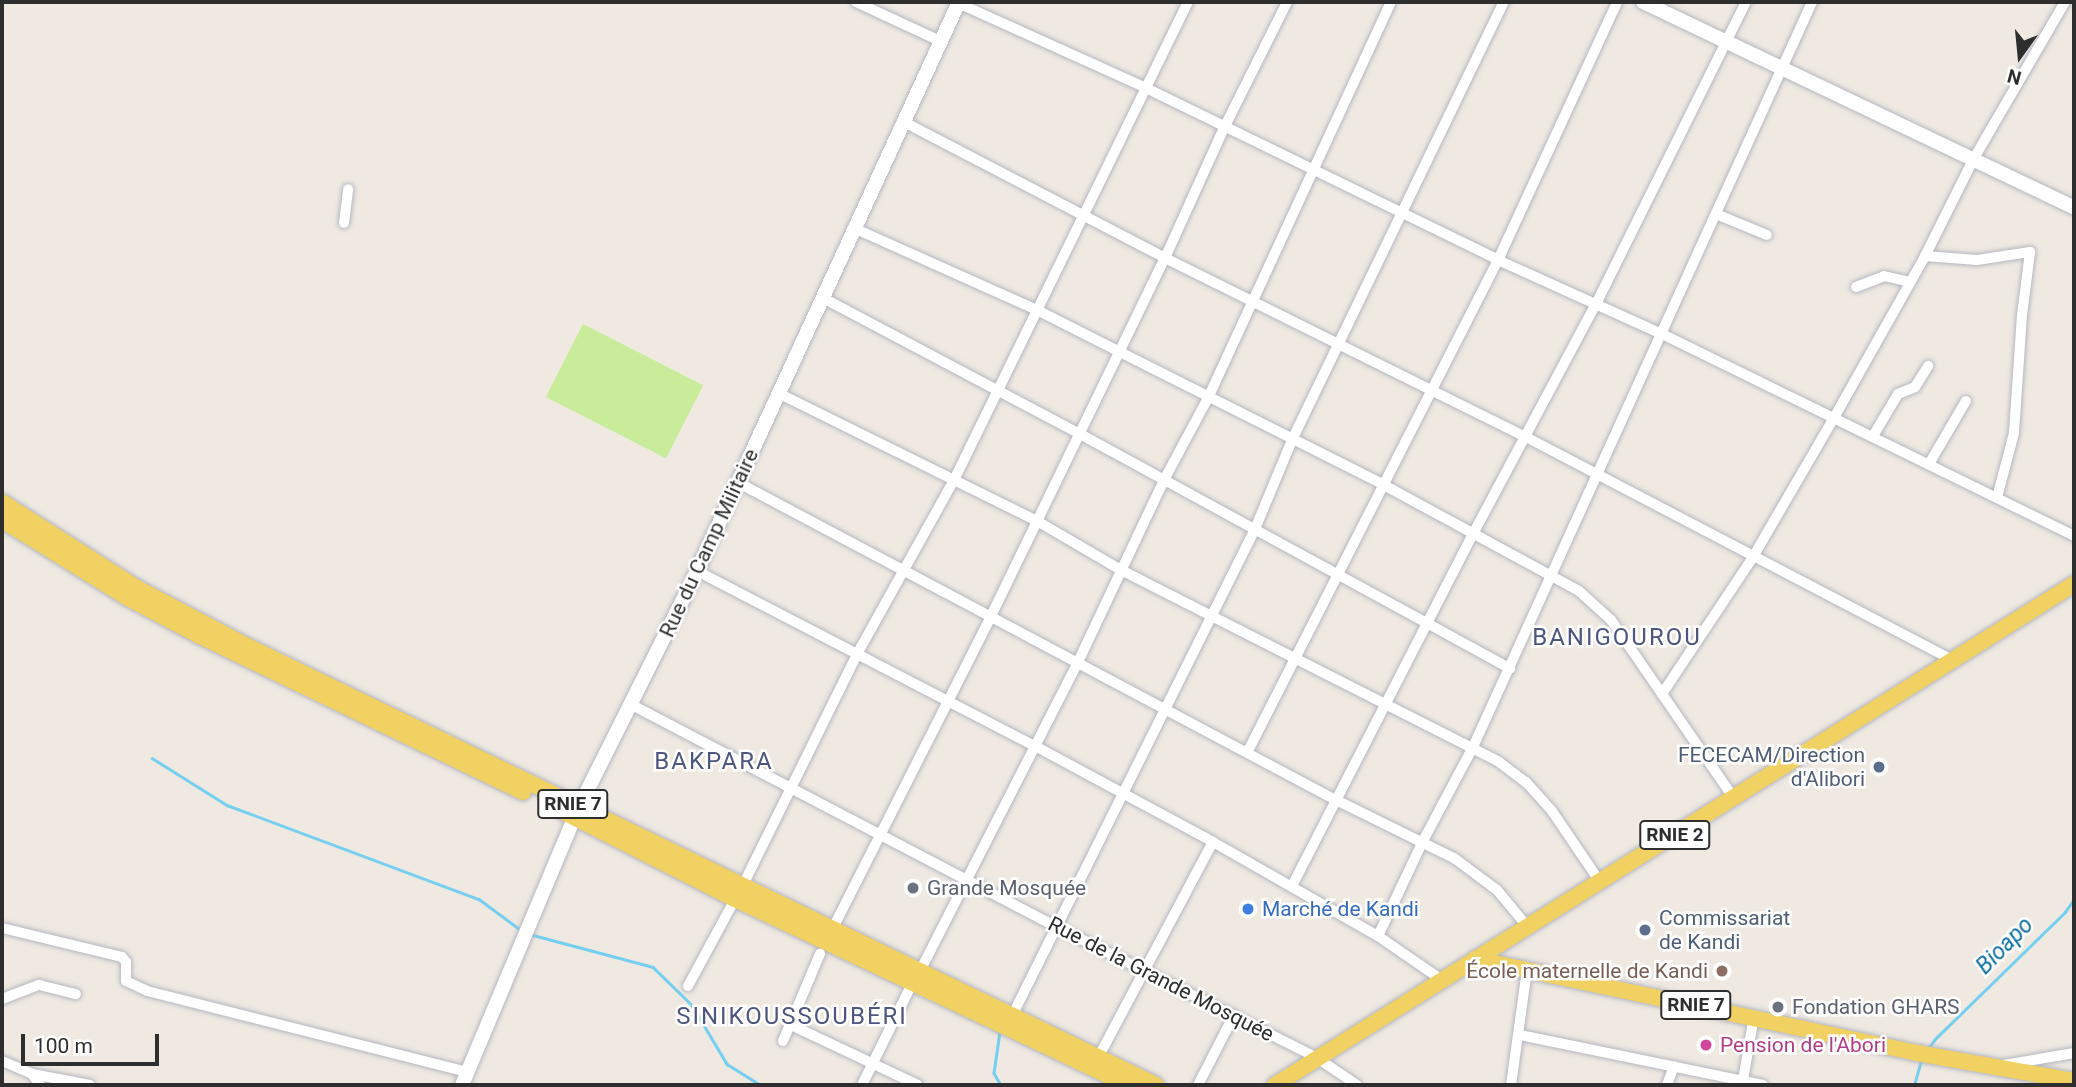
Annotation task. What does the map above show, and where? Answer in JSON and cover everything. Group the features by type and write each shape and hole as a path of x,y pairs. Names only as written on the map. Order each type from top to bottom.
{"main road":[{"name":"RNIE 7","path":"2,502 137,588 577,812 735,898 1012,1016 1156,1085"},
{"name":"RNIE 7","path":"2,520 128,598 198,635 577,812 744,883 834,928 916,977 1128,1085"},
{"name":"RNIE 2","path":"1275,1085 2074,584"},
{"name":"RNIE 7","path":"1475,959 1755,1016 1917,1053 2074,1081"}],"street":[{"path":"856,2 940,41"},
{"path":"959,2 1146,88 1498,260 1835,416 2074,536"},
{"name":"Rue du Camp Militaire","path":"465,1079 577,812 697,572 959,2"},
{"path":"744,883 856,656 954,480 1035,309 1188,2"},
{"path":"834,928 991,616 1165,258 1224,126 1287,2"},
{"path":"862,1085 1078,662 1164,480 1208,398 1391,2"},
{"path":"1012,1016 1255,528 1293,440 1504,2"},
{"path":"1248,751 1430,388 1498,260 1617,2"},
{"path":"1643,2 2074,208"},
{"path":"1292,886 1334,799 1595,304 1746,2"},
{"path":"1378,936 1510,668 1595,475 1662,334 1812,2"},
{"path":"1662,694 1753,557 1925,256 1973,160 2065,2"},
{"path":"904,122 1165,258 1524,436 1952,660"},
{"path":"344,223 348,189"},
{"path":"1716,214 1767,235"},
{"path":"856,229 1035,309 1382,484 1552,577 1601,608 1734,798"},
{"path":"1925,256 1977,260 2030,252 2022,315 2014,433 1997,498"},
{"path":"1856,287 1884,276 1909,282"},
{"path":"823,298 1255,528 1510,668"},
{"path":"1873,436 1898,394 1914,387 1928,366"},
{"path":"778,393 1037,521 1121,570 1473,747 1525,782 1552,811 1600,881"},
{"path":"1929,464 1966,401"},
{"path":"737,482 1334,799 1423,841 1481,876 1527,926"},
{"path":"697,572 1035,746 1213,842 1378,936 1442,980"},
{"name":"Rue de la Grande Mosquée","path":"632,705 1055,926 1317,1058 1357,1085"},
{"path":"1098,1056 1213,842"},
{"path":"688,986 735,898"},
{"path":"2,928 122,957 126,962 126,981 147,990 465,1079"},
{"path":"783,1041 820,954"},
{"path":"1511,1085 1527,970"},
{"path":"2,999 39,985 76,994"},
{"path":"1198,1085 1234,1015"},
{"path":"1743,1080 1755,1016"},
{"path":"791,1025 918,1085"},
{"path":"1520,1035 1763,1085"},
{"path":"1998,1066 2074,1053"},
{"path":"2,1061 32,1074 90,1085"},
{"path":"1667,1085 1674,1066"},
{"path":"32,1074 40,1085"}],"green space":[{"path":"583,324 703,385 666,458 546,397"}],"waterway":[{"path":"152,758 227,805 479,899 518,928"},
{"name":"Bioapo","path":"1928,1049 1935,1039 2065,912 2074,899"},
{"path":"533,935 653,967 692,1005 727,1064 760,1085"},
{"path":"1000,1032 994,1073 1001,1085"},
{"name":"Bioapo","path":"1914,1085 1921,1060"}],"place":[{"name":"FECECAM/Direction d'Alibori","path":"1879,767"},
{"name":"Grande Mosquée","path":"913,888"},
{"name":"Marché de Kandi","path":"1248,909"},
{"name":"Commissariat de Kandi","path":"1645,930"},
{"name":"École maternelle de Kandi","path":"1722,971"},
{"name":"Fondation GHARS","path":"1778,1007"},
{"name":"Pension de l'Abori","path":"1706,1045"}],"district":[{"name":"BANIGOUROU","path":"1617,638"},
{"name":"BAKPARA","path":"714,762"},
{"name":"SINIKOUSSOUBÉRI","path":"792,1017"}]}
